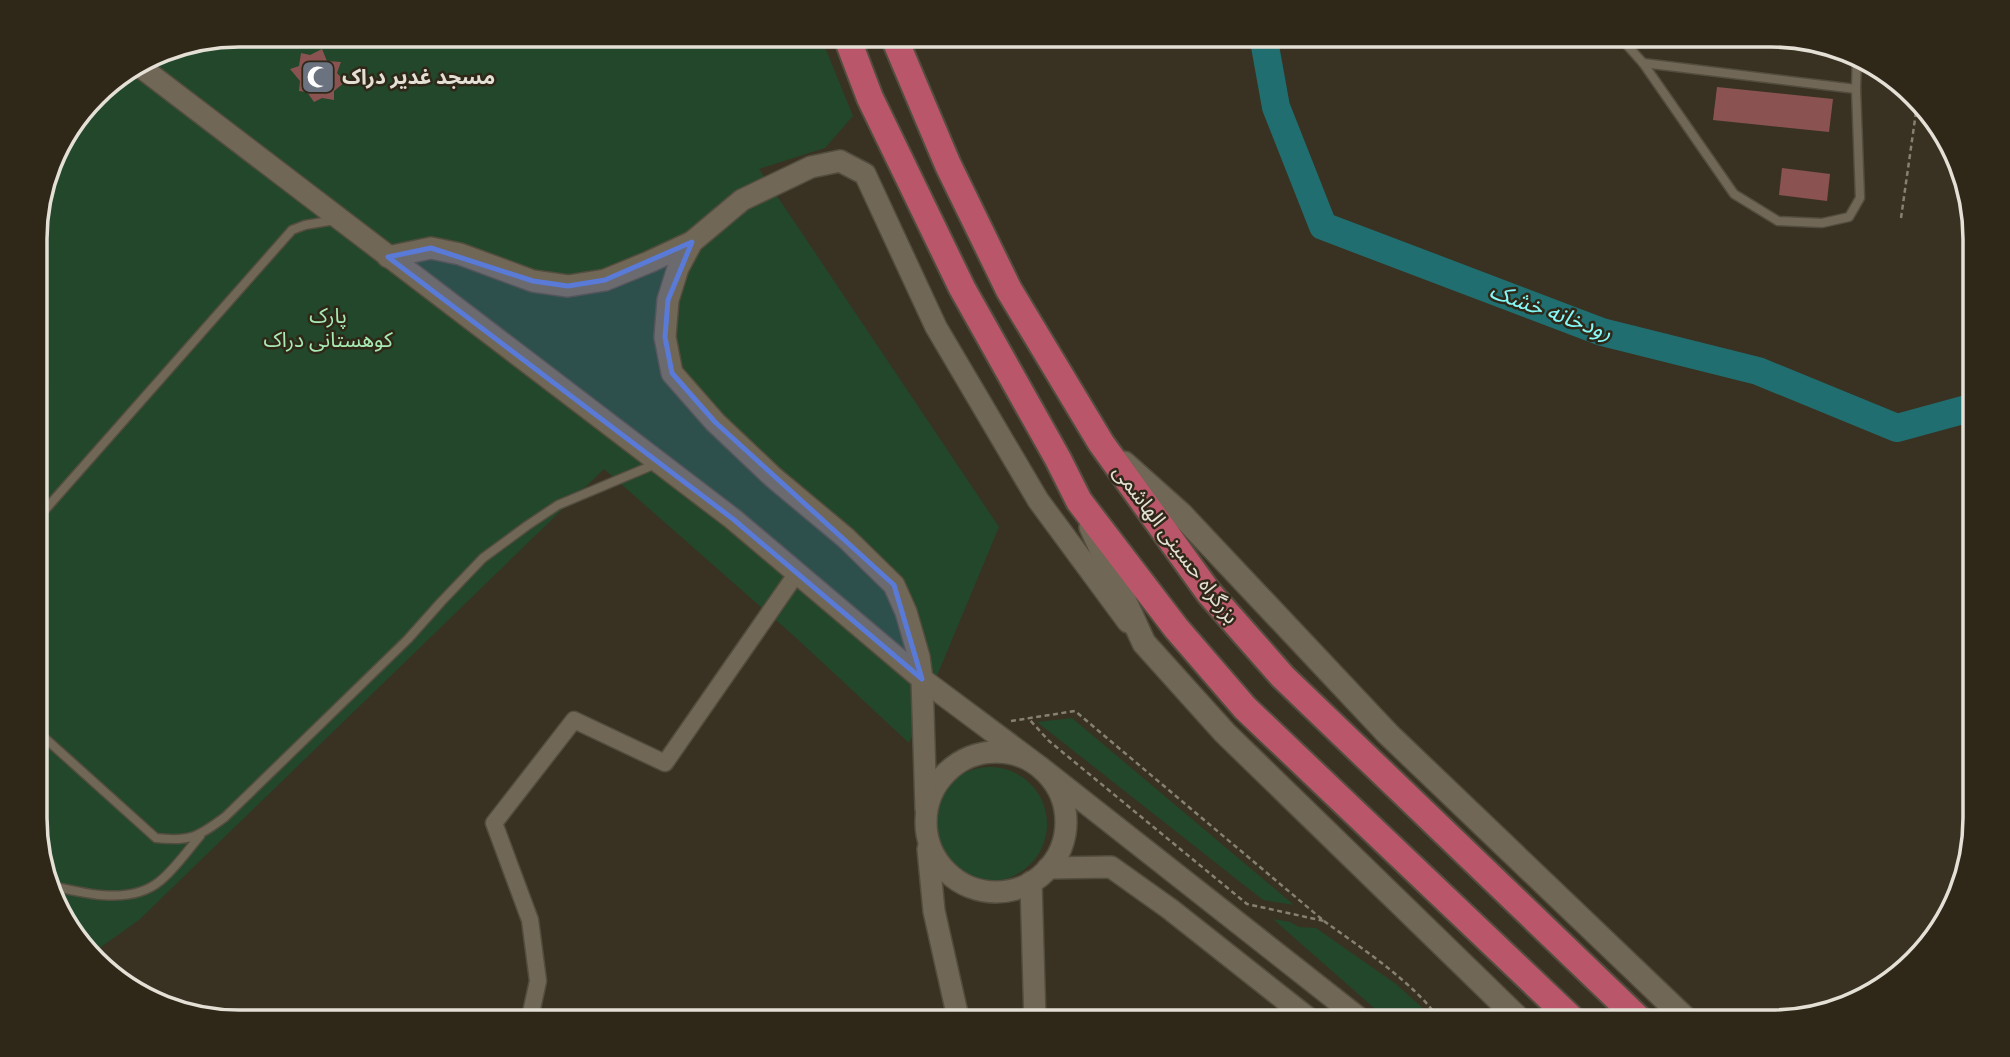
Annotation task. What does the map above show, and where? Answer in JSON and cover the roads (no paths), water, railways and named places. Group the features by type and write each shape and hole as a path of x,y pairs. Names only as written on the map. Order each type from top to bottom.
{"highway":[{"path":"851,47 870,98 962,288 1079,501 1176,628 1245,708 1561,1009"},
{"name":"بزرگراه حسینی الهاشمی","path":"898,47 948,165 1009,290 1101,443 1209,593 1283,677 1629,1009"}],"main road":[{"path":"1101,443 1181,514 1388,734 1675,1009"},
{"path":"1079,501 1144,643 1225,733 1509,1009"}],"street":[{"path":"146,71 733,519 922,679 1041,767 1348,1009"},
{"path":"388,257 430,248 460,254 533,281 568,286 605,280 692,242 742,200 811,167 840,161 865,174 936,327 1024,477 1038,500 1144,643"},
{"path":"692,242 678,268 668,300 665,337 672,373 715,422 773,477 846,538 894,585 913,631 922,679 926,833 934,911 956,1010"},
{"path":"532,1010 538,981 530,920 494,822 574,720 665,763 797,573"},
{"path":"926,809 935,786 951,768 972,756 993,751 1019,755 1041,767 1056,785 1065,806 1066,828 1060,850 1048,868 1031,883 1010,890 988,891 966,886 948,873 934,856 926,833"},
{"path":"1048,868 1111,867 1170,909 1298,1009"},
{"path":"1031,883 1035,1009"},
{"path":"1170,909 1189,885"}],"lane":[{"path":"1629,47 1643,63 1734,194 1778,221 1822,223 1849,217 1860,198 1857,68"},
{"path":"1643,63 1856,89"},
{"path":"48,507 292,230 316,222 342,219"},
{"path":"61,888 101,895 136,894 159,882 201,835 225,817 398,649 483,558 558,505 659,463"},
{"path":"47,740 156,838 176,841 201,835"}],"waterway":[{"name":"رودخانه خشک","path":"1265,47 1276,107 1323,226 1602,332 1758,371 1897,428 1963,410"}],"place":[{"name":"مسجد غدیر دراک","path":"318,77"}],"park label":[{"name":"پارک کوهستانی دراک","path":"328,328"}]}
